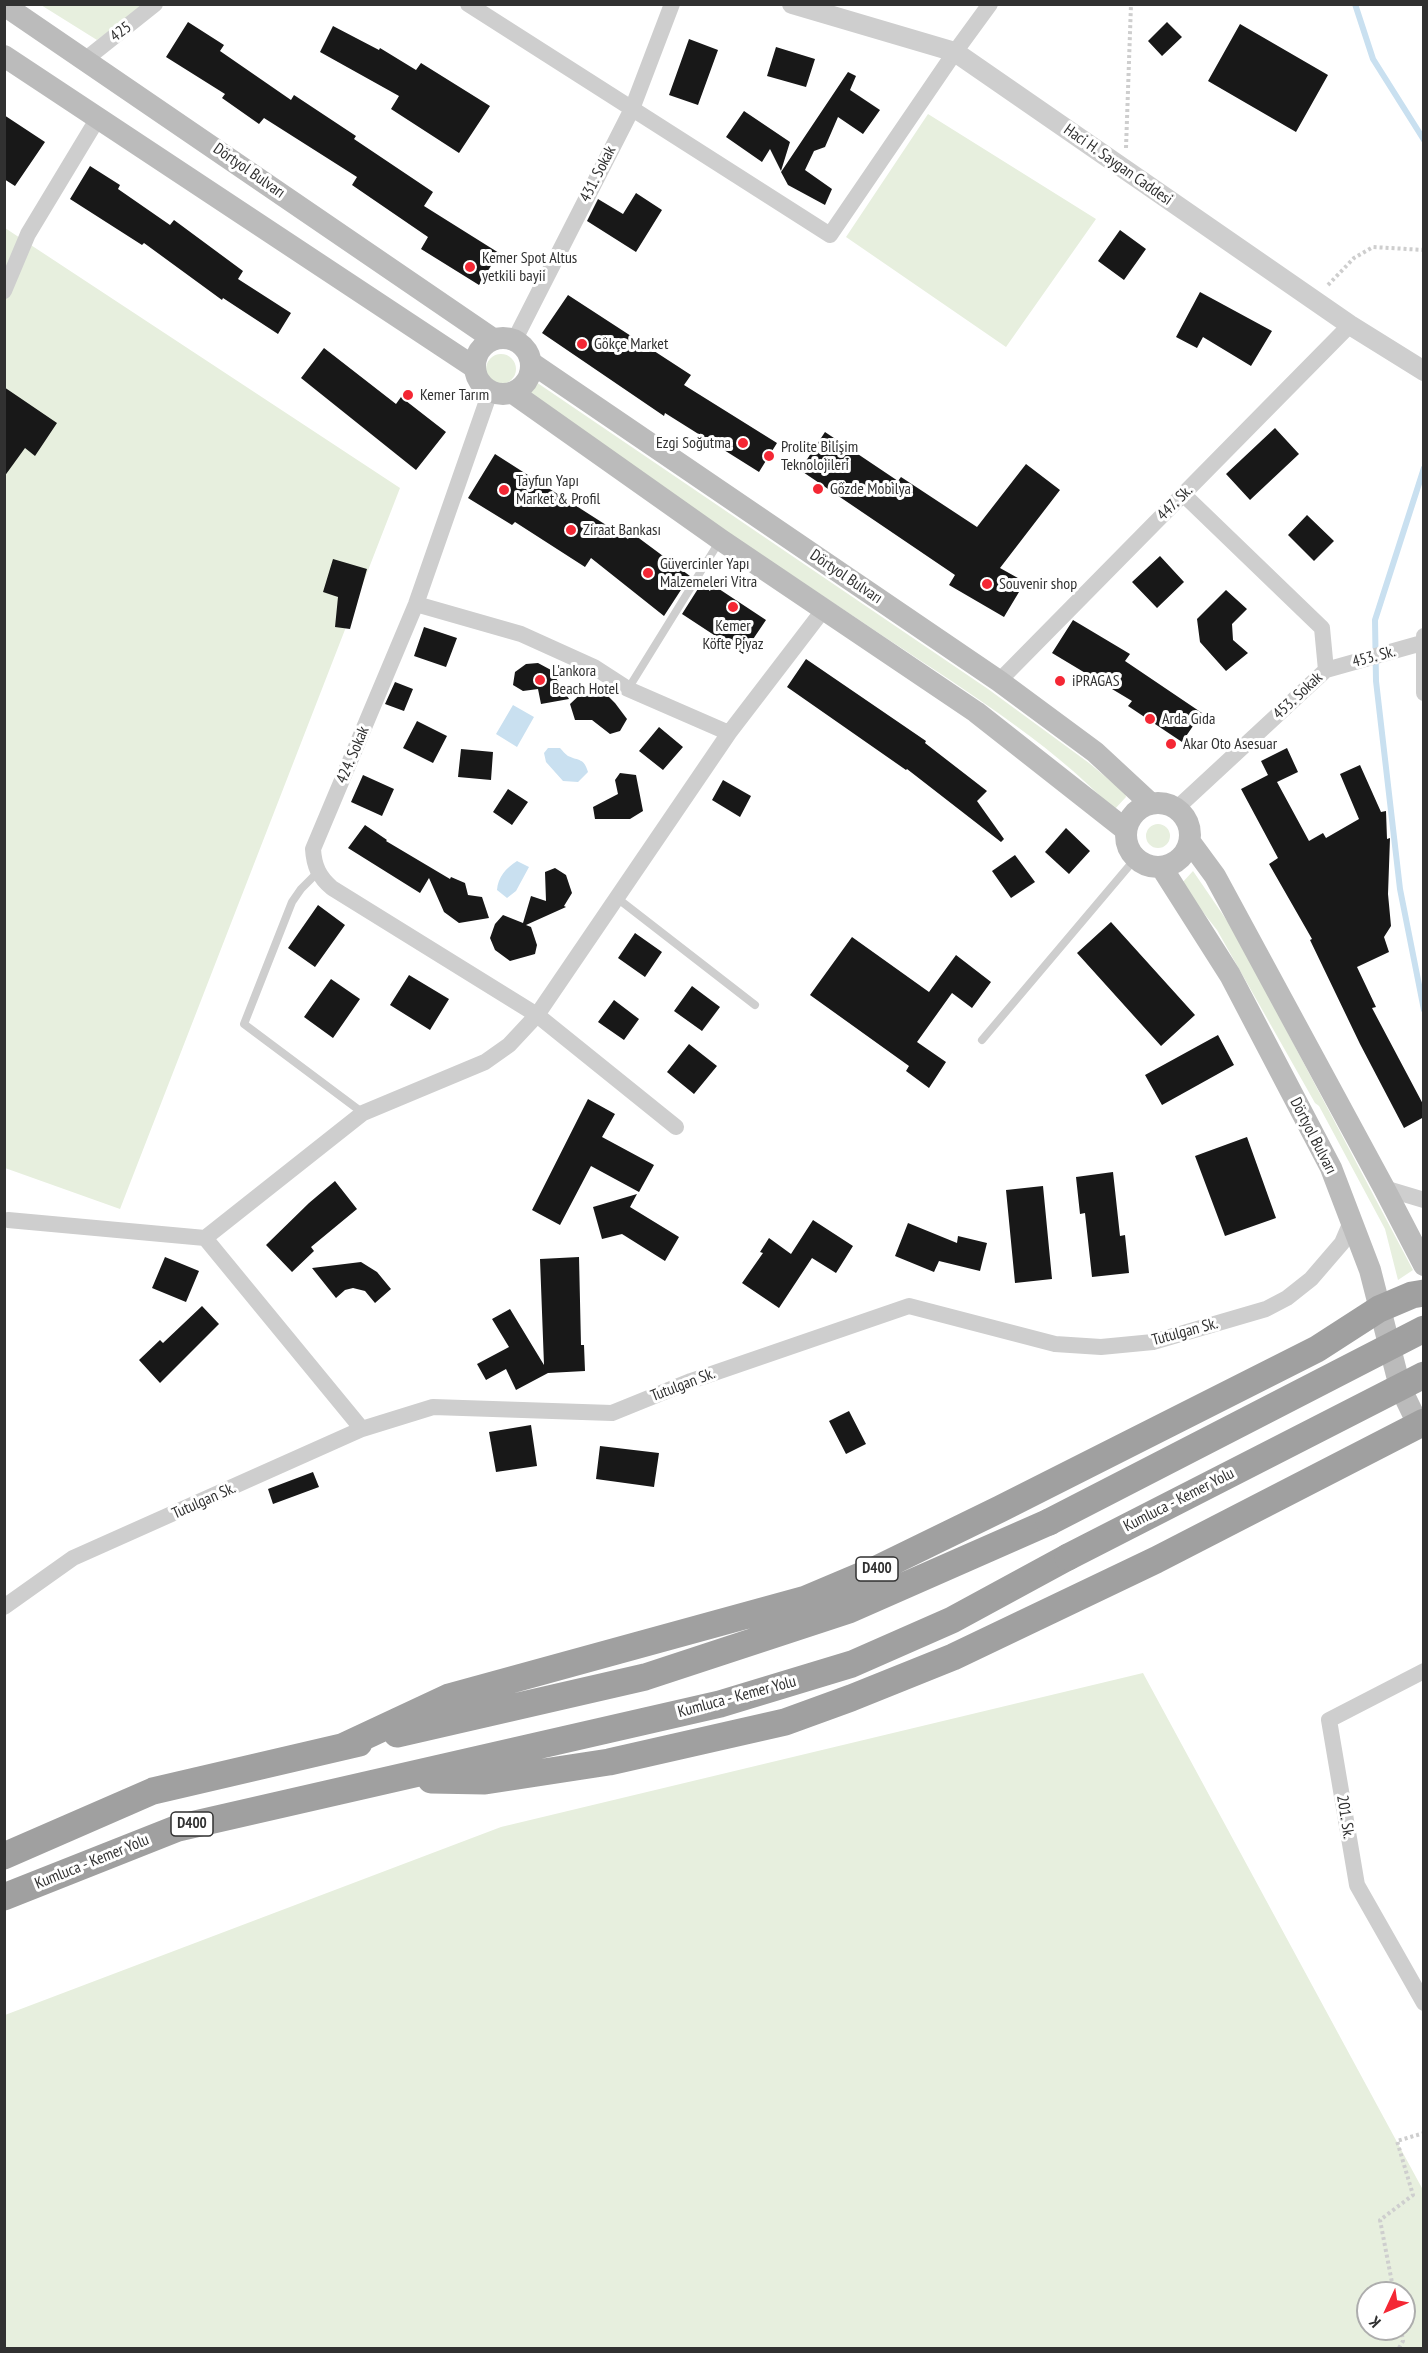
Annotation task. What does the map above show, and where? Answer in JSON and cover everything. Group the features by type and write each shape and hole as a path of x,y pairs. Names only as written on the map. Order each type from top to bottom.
{"highway":[{"name":"D400","path":"342,1747 449,1697 806,1599 877,1569 1000,1509 1317,1349 1378,1309 1412,1295 1424,1293"},
{"name":"D400","path":"4,1856 153,1791 645,1677 849,1610 1049,1522 1424,1329"},
{"name":"Kumluca - Kemer Yolu","path":"4,1897 178,1828 720,1704 852,1664 952,1620 1068,1557 1424,1375"},
{"path":"388,1780 484,1781 609,1762 785,1722 953,1658 1156,1560 1422,1426"}],"main road":[{"name":"Dörtyol Bulvarı","path":"4,5 504,339"},
{"path":"4,56 474,368"},
{"path":"513,393 528,382 533,364 528,349 504,339 479,350 474,368 479,382 490,392 513,393 721,540 976,712 1126,830"},
{"name":"Dörtyol Bulvarı","path":"533,364 999,681 1095,752 1150,803"},
{"path":"1150,803 1164,803 1177,808 1189,823 1190,842 1180,860 1162,868 1148,866 1136,859 1127,845 1126,830 1134,813 1150,803"},
{"path":"1190,842 1215,876 1424,1265"},
{"name":"Dörtyol Bulvarı","path":"1162,868 1230,975 1331,1168 1370,1270 1378,1309 1400,1387 1422,1426"}],"street":[{"name":"425","path":"86,59 155,4"},
{"path":"468,4 830,235 990,4"},
{"name":"431. Sokak","path":"504,339 632,109 672,4"},
{"name":"Haci H. Saygan Caddesi","path":"792,4 955,52 1350,325 1424,371"},
{"path":"4,291 28,234 98,118"},
{"name":"447. Sk.","path":"999,681 1350,325"},
{"name":"424. Sokak","path":"318,872 313,849 416,604 490,392"},
{"name":"453. Sokak","path":"1177,808 1326,670 1322,628 1184,494"},
{"path":"416,604 521,634 594,667 628,689 729,733"},
{"path":"8,1220 205,1238 363,1113 485,1062 509,1045 537,1015 729,733 824,609"},
{"path":"1423,640 1424,693"},
{"name":"453. Sk.","path":"1326,670 1423,640"},
{"path":"318,872 332,888 537,1015 676,1127"},
{"path":"1384,1188 1424,1200"},
{"name":"Tutulgan Sk.","path":"4,1606 73,1558 362,1429 433,1407 612,1413 691,1381 909,1306 1055,1344 1101,1347 1153,1342 1266,1310 1287,1298 1319,1270 1342,1243 1351,1222"},
{"path":"205,1238 362,1429"},
{"name":"201. Sk.","path":"1424,1671 1329,1720 1357,1885 1424,2003"}],"lane":[{"path":"628,689 721,540"},
{"path":"982,1040 1136,859"},
{"path":"318,872 292,902 244,1024 363,1113"},
{"path":"617,898 754,1005"}],"path":[{"path":"1125,170 1131,4"},
{"path":"1314,300 1354,258 1373,247 1424,250"},
{"path":"1392,2281 1380,2220 1413,2195 1397,2141 1424,2133"}],"green space":[{"path":"41,5 144,5 97,40"},
{"path":"928,114 1096,219 1006,347 846,237"},
{"path":"5,228 400,488 120,1209 5,1168"},
{"path":"501,354 507,355 515,363 515,375 507,383 501,384 495,383 487,375 486,369 487,363 495,355"},
{"path":"536,382 988,689 1089,763 1125,793 1126,797 1114,810 1060,760 1000,714 527,397"},
{"path":"1158,824 1166,828 1170,836 1166,844 1158,848 1150,844 1146,836 1150,828"},
{"path":"1193,871 1234,931 1413,1270 1398,1280 1385,1229 1319,1106 1315,1103 1217,930 1181,884"},
{"path":"1143,1673 1423,2190 1423,2348 5,2348 5,2015 501,1827"}],"water":[{"path":"513,705 534,717 517,747 496,734"},
{"path":"548,748 560,748 568,756 583,762 588,772 578,782 563,781 546,762 544,753"},
{"path":"517,861 529,867 516,891 507,898 497,890 499,881 503,873"}],"building":[{"path":"188,22 224,45 220,51 291,100 294,95 356,136 354,139 433,192 424,206 499,253 479,285 421,249 428,237 352,185 357,177 264,118 259,124 222,98 225,94 166,57"},
{"path":"1167,22 1182,37 1162,56 1148,41"},
{"path":"1240,24 1328,75 1296,132 1208,81"},
{"path":"333,26 379,50 380,48 416,70 421,63 490,106 459,153 391,109 399,96 320,52"},
{"path":"689,39 718,50 698,105 669,95"},
{"path":"776,47 815,59 806,87 767,76"},
{"path":"848,72 856,76 850,90 880,110 863,134 838,117 825,147 814,151 805,170 832,189 825,205 788,185 781,172"},
{"path":"744,111 790,142 781,171 770,149 762,162 726,137"},
{"path":"4,115 45,142 15,186 4,179"},
{"path":"90,166 120,185 118,189 170,225 174,220 243,271 238,279 291,313 278,334 223,298 222,300 144,243 142,245 70,199"},
{"path":"636,193 662,210 636,252 587,221 598,199 623,214"},
{"path":"1120,230 1146,249 1124,280 1098,261"},
{"path":"1200,292 1272,331 1251,366 1203,337 1197,348 1176,337"},
{"path":"568,295 691,375 684,385 777,443 759,472 665,413 664,416 542,333"},
{"path":"324,348 396,404 401,397 446,432 416,470 301,378"},
{"path":"4,387 57,423 35,456 25,448 4,477"},
{"path":"1275,428 1299,454 1250,500 1226,474"},
{"path":"825,432 898,481 901,477 977,527 1026,464 1060,490 1000,568 1025,582 1004,617 949,585 955,575 800,470"},
{"path":"495,454 628,539 632,533 690,576 664,616 591,558 585,567 515,522 512,525 468,498"},
{"path":"1307,515 1334,541 1314,561 1288,535"},
{"path":"1160,556 1184,582 1157,608 1132,582"},
{"path":"333,559 367,569 350,629 335,627 338,597 323,592"},
{"path":"701,584 710,591 713,585 766,620 743,654 682,614"},
{"path":"1226,590 1247,609 1232,624 1233,640 1248,653 1226,671 1200,642 1197,619"},
{"path":"1073,620 1130,654 1125,661 1202,713 1182,742 1128,706 1132,701 1052,653"},
{"path":"424,627 457,638 446,667 414,656"},
{"path":"806,659 926,741 925,743 987,791 977,801 1004,839 1001,842 907,769 787,687"},
{"path":"538,663 551,670 569,699 541,704 538,689 523,691 513,685 515,672 526,664"},
{"path":"395,682 413,689 404,711 385,704"},
{"path":"586,689 604,692 615,703 627,719 620,731 610,734 592,720 575,720 570,704"},
{"path":"417,721 447,736 433,763 403,748"},
{"path":"659,727 683,747 663,770 639,751"},
{"path":"1287,748 1298,772 1277,782 1309,841 1323,833 1326,838 1359,819 1340,774 1360,765 1381,812 1386,811 1387,839 1390,838 1388,894 1391,926 1384,937 1389,952 1357,967 1376,1007 1372,1008 1424,1106 1424,1117 1404,1128 1360,1044 1310,940 1312,939 1269,864 1278,858 1241,789 1268,775 1261,761"},
{"path":"461,749 493,752 491,780 458,777"},
{"path":"620,773 636,775 643,811 630,819 595,819 593,807 618,794 615,780"},
{"path":"363,775 394,789 382,816 351,802"},
{"path":"723,780 751,796 740,817 712,800"},
{"path":"508,789 528,802 512,825 493,812"},
{"path":"365,825 386,841 450,879 451,877 465,883 468,895 482,897 489,918 459,923 444,912 429,878 420,893 348,848"},
{"path":"1066,828 1090,851 1069,874 1045,852"},
{"path":"1015,855 1035,882 1011,898 992,871"},
{"path":"555,868 566,875 572,893 564,906 566,907 526,925 531,927 537,945 535,954 510,961 495,950 490,938 495,924 503,915 523,923 531,896 546,901 545,872"},
{"path":"318,905 345,925 315,967 288,948"},
{"path":"1111,922 1195,1015 1161,1046 1077,953"},
{"path":"635,933 662,952 645,977 618,958"},
{"path":"852,937 929,992 956,955 991,982 972,1008 952,993 917,1042 946,1062 929,1088 906,1071 909,1066 810,995"},
{"path":"409,975 449,999 430,1030 390,1005"},
{"path":"331,979 360,999 333,1038 304,1017"},
{"path":"692,986 720,1007 702,1031 674,1011"},
{"path":"614,1000 639,1019 624,1040 598,1022"},
{"path":"1218,1035 1234,1065 1162,1105 1145,1075"},
{"path":"689,1044 717,1066 694,1094 667,1072"},
{"path":"588,1099 615,1114 602,1137 654,1165 639,1192 591,1166 560,1225 532,1210"},
{"path":"1247,1137 1276,1218 1225,1236 1195,1156"},
{"path":"1113,1172 1120,1236 1125,1235 1129,1273 1092,1277 1085,1213 1080,1214 1076,1177"},
{"path":"335,1181 357,1209 311,1247 314,1251 292,1272 266,1245"},
{"path":"1043,1186 1052,1279 1015,1283 1006,1190"},
{"path":"637,1194 630,1207 679,1237 665,1261 622,1234 602,1239 593,1207"},
{"path":"813,1220 853,1246 836,1273 812,1258 779,1308 742,1283 763,1253 760,1252 769,1238 791,1254"},
{"path":"908,1223 957,1243 958,1236 987,1243 980,1271 939,1261 934,1272 895,1256"},
{"path":"165,1257 199,1271 186,1302 152,1288"},
{"path":"579,1257 581,1345 584,1345 585,1371 548,1373 516,1390 506,1369 486,1380 477,1364 509,1347 492,1319 510,1309 544,1365 540,1259"},
{"path":"361,1262 377,1272 391,1289 375,1303 365,1291 353,1288 345,1290 336,1298 312,1268"},
{"path":"202,1306 219,1324 160,1383 139,1360 160,1340 163,1343"},
{"path":"849,1411 866,1444 846,1454 829,1421"},
{"path":"531,1425 537,1466 496,1472 489,1432"},
{"path":"600,1446 659,1453 654,1487 596,1479"},
{"path":"313,1472 319,1487 273,1504 268,1489"}],"waterway":[{"path":"1355,4 1373,59 1424,140"},
{"path":"1424,468 1375,620 1376,681 1400,889 1424,1010"}],"place":[{"name":"Kemer Spot Altus yetkili bayii","path":"470,267"},
{"name":"Gökçe Market","path":"582,344"},
{"name":"Kemer Tarım","path":"408,395"},
{"name":"Ezgi Soğutma","path":"743,443"},
{"name":"Prolite Bilişim Teknolojileri","path":"769,456"},
{"name":"Gözde Mobilya","path":"818,489"},
{"name":"Tayfun Yapı Market & Profil","path":"504,490"},
{"name":"Ziraat Bankası","path":"571,530"},
{"name":"Güvercinler Yapı Malzemeleri Vitra","path":"648,573"},
{"name":"Souvenir shop","path":"987,584"},
{"name":"Kemer Köfte Piyaz","path":"733,607"},
{"name":"L'ankora Beach Hotel","path":"540,680"},
{"name":"iPRAGAS","path":"1060,681"},
{"name":"Arda Gıda","path":"1150,719"},
{"name":"Akar Oto Asesuar","path":"1171,744"}]}
